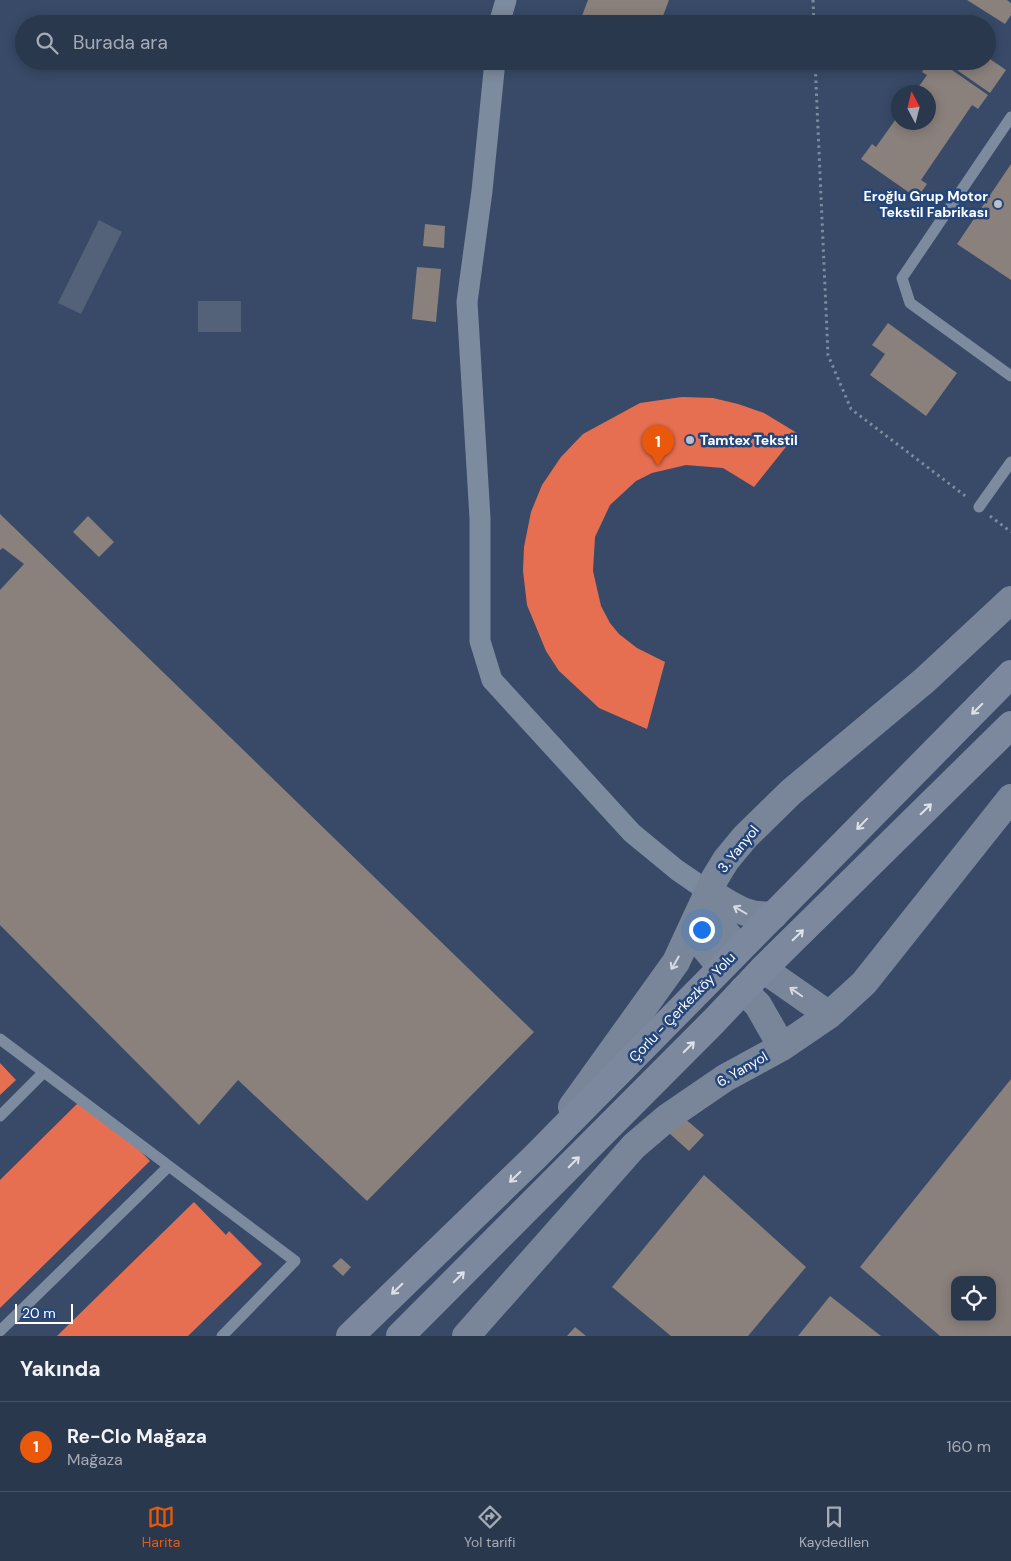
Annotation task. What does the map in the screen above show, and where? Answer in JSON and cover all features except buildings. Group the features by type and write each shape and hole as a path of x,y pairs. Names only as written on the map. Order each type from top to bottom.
{"main road":[{"name":"3. Yanyol","path":"535,1157 641,1014 676,962 726,860 745,837 791,792 925,680 1011,600"},
{"name":"Çorlu - Çerkezköy Yolu","path":"350,1336 535,1157 1011,674"},
{"path":"400,1336 763,969 1011,725"},
{"name":"6. Yanyol","path":"466,1336 634,1146 668,1117 700,1095 782,1046 829,1015 864,983 1011,798"},
{"path":"710,892 748,915 774,915"},
{"path":"710,892 712,911 743,990 758,1004 782,1046"},
{"path":"696,919 700,942 730,958 763,969 829,1015"}],"street":[{"path":"502,15 506,0"},
{"path":"494,70 482,191 466,302 480,518 480,641 492,680 632,833 677,870 710,892"}],"lane":[{"path":"1011,117 902,278 910,303 1011,376"},
{"path":"979,507 1011,462"},
{"path":"0,1039 295,1261 222,1336"},
{"path":"0,1116 44,1072"},
{"path":"0,1331 169,1166"}],"path":[{"path":"813,0 814,15"},
{"path":"815,70 828,355 851,409 1011,532"}],"place":[{"name":"Eroğlu Grup Motor Tekstil Fabrikası","path":"998,204"},
{"name":"Tamtex Tekstil","path":"690,440"},
{"name":"Re-Clo Mağaza","path":"658,466"}]}
